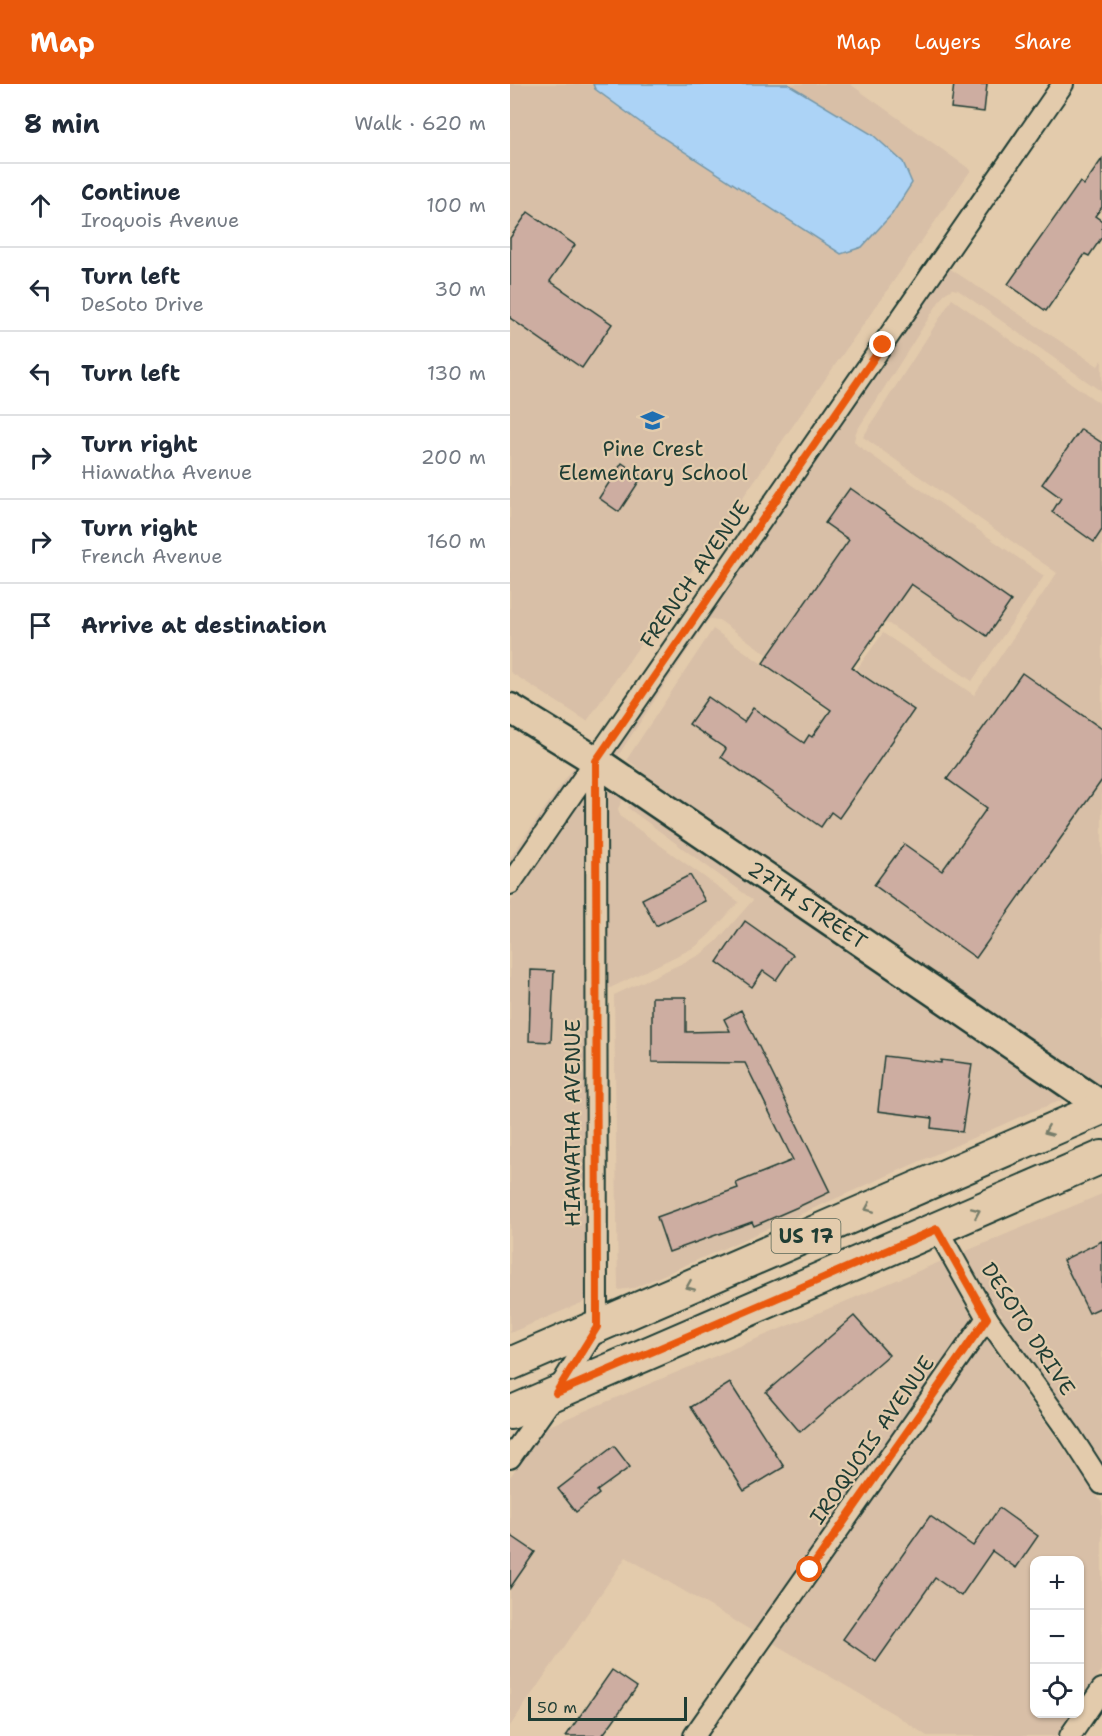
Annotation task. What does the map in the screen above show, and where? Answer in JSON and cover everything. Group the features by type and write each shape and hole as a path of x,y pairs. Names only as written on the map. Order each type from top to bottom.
{"main road":[{"name":"27TH STREET","path":"510,708 596,761 1102,1107"},
{"name":"US 17","path":"510,1364 1102,1107"},
{"name":"US 17","path":"510,1413 1102,1157"}],"street":[{"name":"FRENCH AVENUE","path":"510,884 1063,84"},
{"name":"HIAWATHA AVENUE","path":"596,761 597,1327"},
{"name":"DESOTO DRIVE","path":"937,1229 987,1318 1071,1436 1102,1484"},
{"name":"IROQUOIS AVENUE","path":"694,1736 987,1318"},
{"path":"510,1458 556,1393 597,1327"},
{"path":"1070,1736 1102,1689"}],"shaded area":[{"name":"Pine Crest Elementary School","path":"510,84 850,84 971,170 587,721 510,672"},
{"path":"949,268 1098,366 1102,360 1102,392 958,290 952,289 944,294 856,432 854,441 1044,576 972,681 889,624 884,623 826,696 719,620 710,619 619,754 617,761 612,757"},
{"path":"952,299 1102,405 1102,1085 1031,1112 634,1288 618,1290 614,995 700,955 716,942 753,900 628,808 647,776 627,759 713,629 827,710 883,633 974,695 1057,573 863,437"},
{"path":"576,764 579,766 510,865 510,858"},
{"path":"607,784 624,796 618,809 621,817 739,902 695,947 608,989"},
{"path":"584,796 586,1301 510,1333 510,903"},
{"path":"1102,1194 1102,1461 1001,1317 1002,1314 995,1309 964,1252"},
{"path":"942,1261 973,1319 754,1632 626,1557 510,1726 510,1477 544,1428"},
{"path":"986,1338 1102,1503 1102,1670 1084,1696 1084,1556 1030,1556 1030,1718 1069,1718 1056,1736 927,1736 773,1643"}],"water":[{"path":"593,84 788,84 873,135 903,162 912,183 892,214 862,247 841,254 648,128 595,89"}],"building":[{"path":"954,84 987,84 984,112 951,108"},
{"path":"1102,159 1102,207 1095,216 1102,221 1102,237 1089,256 1085,254 1046,311 1008,284 1080,182 1084,185"},
{"path":"528,212 575,245 550,281 612,324 582,368 510,318 510,238"},
{"path":"1081,429 1102,443 1102,530 1094,542 1052,512 1061,498 1042,484"},
{"path":"622,463 642,477 619,512 599,498"},
{"path":"850,488 1011,601 987,636 911,584 852,668 914,710 839,818 831,812 821,827 721,757 726,749 689,724 708,697 744,722 753,708 804,743 809,735 812,737 831,710 763,663 849,540 825,523"},
{"path":"1022,673 1102,729 1102,780 976,958 874,885 904,844 942,871 987,808 947,779"},
{"path":"690,875 705,901 656,926 642,899"},
{"path":"745,921 793,955 776,980 763,971 752,987 717,962"},
{"path":"531,970 554,971 551,1042 529,1041"},
{"path":"652,997 686,997 686,1032 730,1031 724,1019 741,1010 830,1192 754,1226 752,1222 669,1252 657,1217 738,1188 736,1183 793,1160 745,1063 652,1062"},
{"path":"884,1056 941,1063 941,1060 972,1064 962,1132 931,1128 932,1118 878,1111"},
{"path":"1102,1241 1102,1307 1089,1313 1063,1260"},
{"path":"854,1316 889,1355 800,1432 766,1392"},
{"path":"730,1383 784,1467 744,1491 691,1407"},
{"path":"614,1446 630,1467 597,1491 599,1494 576,1512 558,1489"},
{"path":"999,1508 1038,1536 1016,1568 992,1551 961,1596 935,1578 876,1662 843,1639 930,1516 973,1546"},
{"path":"510,1535 535,1552 510,1588"},
{"path":"612,1670 637,1687 602,1736 566,1736"}],"place":[{"name":"Pine Crest Elementary School","path":"653,421"}],"route":[{"path":"810,1570 987,1318 937,1229 556,1393 597,1327 596,761 883,345"}]}
